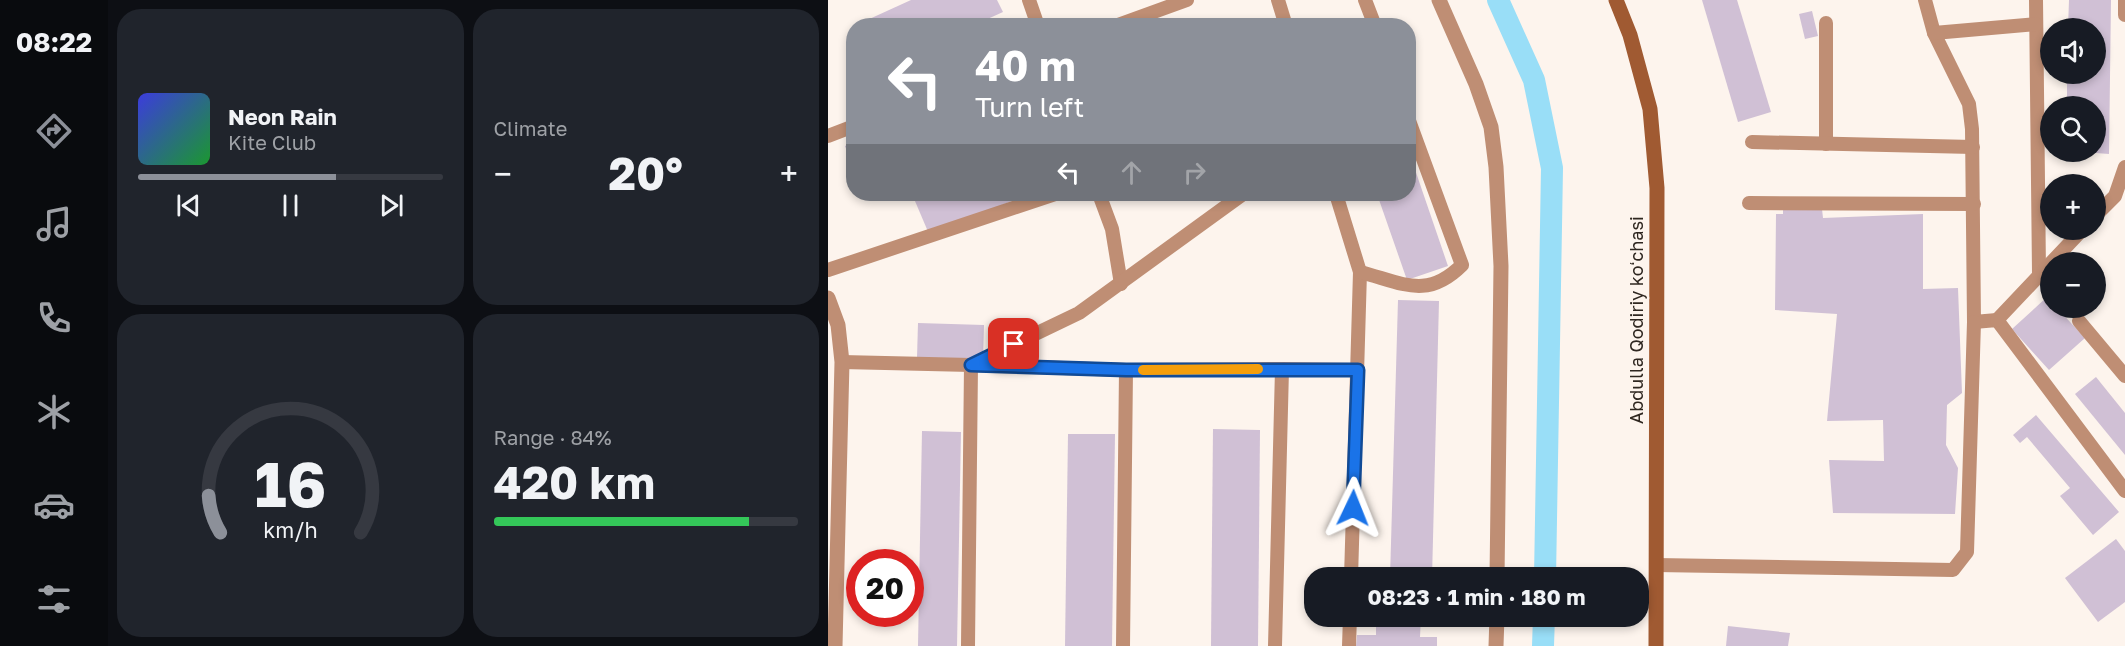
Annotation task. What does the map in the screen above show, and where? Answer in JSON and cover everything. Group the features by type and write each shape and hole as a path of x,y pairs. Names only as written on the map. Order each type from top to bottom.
{"street":[{"path":"1439,0 1480,95 1491,127 1496,167 1501,266 1497,567"},
{"name":"Abdulla Qodiriy koʻchasi","path":"1616,0 1630,35 1650,109 1657,188 1656,646"},
{"path":"828,298 838,325 842,362 835,646"},
{"path":"1496,646 1497,627"}],"lane":[{"path":"1029,0 1035,18"},
{"path":"1137,18 1187,0"},
{"path":"1278,0 1284,18"},
{"path":"1365,0 1372,18"},
{"path":"1656,565 1953,570 1967,552 1974,322 1974,204 1969,104 1934,33 1925,0"},
{"path":"2036,0 2039,273"},
{"path":"2125,0 2125,15"},
{"path":"1826,23 1826,144"},
{"path":"1934,33 2036,24"},
{"path":"828,136 846,129"},
{"path":"1360,272 1424,288 1446,281 1462,265 1416,140"},
{"path":"1752,142 1972,147"},
{"path":"2115,196 2125,167"},
{"path":"2106,205 2125,185"},
{"path":"828,270 1034,201"},
{"path":"1102,201 1112,229 1121,284"},
{"path":"971,365 1079,313 1234,201"},
{"path":"1338,201 1360,272 1351,567"},
{"path":"1749,203 1974,204"},
{"path":"1974,322 1997,320 2072,240"},
{"path":"1997,320 2123,485"},
{"path":"2079,321 2125,376"},
{"path":"842,362 1126,370 1358,370"},
{"path":"968,646 971,365"},
{"path":"1275,646 1282,369"},
{"path":"1123,646 1126,370"},
{"path":"1348,646 1349,627"}],"building":[{"path":"911,0 997,0 1003,12 990,18 872,18"},
{"path":"1702,0 1737,0 1771,112 1738,122"},
{"path":"2069,0 2111,0 2109,154 2106,154 2106,96 2067,96 2067,84 2106,84 2106,18 2068,18"},
{"path":"1812,11 1818,36 1805,39 1799,14"},
{"path":"1416,172 1448,266 1407,280 1379,201 1416,201"},
{"path":"915,201 1012,201 929,234"},
{"path":"1783,207 1822,209 1823,218 1923,214 1923,289 1958,288 1962,393 1947,405 1946,445 1958,468 1955,514 1833,513 1829,460 1884,461 1883,420 1827,421 1837,314 1775,310 1776,214 1783,214"},
{"path":"1398,300 1439,301 1432,567 1390,567"},
{"path":"2040,303 2040,318 2066,318 2085,338 2049,370 2012,329"},
{"path":"918,323 984,325 983,359 917,358"},
{"path":"2096,377 2125,413 2125,455 2075,394"},
{"path":"2036,415 2119,512 2093,535 2060,496 2070,488 2027,437 2020,443 2013,435"},
{"path":"1213,429 1260,430 1258,646 1211,646"},
{"path":"922,431 961,432 957,646 918,646 918,627 924,627 924,549 920,549"},
{"path":"1068,434 1115,434 1112,646 1065,646"},
{"path":"2116,539 2125,551 2125,602 2098,622 2065,578"},
{"path":"1728,626 1790,633 1788,646 1726,646"},
{"path":"1376,627 1420,627 1420,637 1437,637 1437,646 1356,646 1357,635 1376,635"}],"waterway":[{"path":"1498,0 1534,80 1552,168 1545,567"},
{"path":"1543,646 1544,627"}],"slow traffic":[{"path":"1143,370 1258,369"}],"route":[{"path":"1014,344 971,365 1126,370 1358,370 1353,508"}]}
